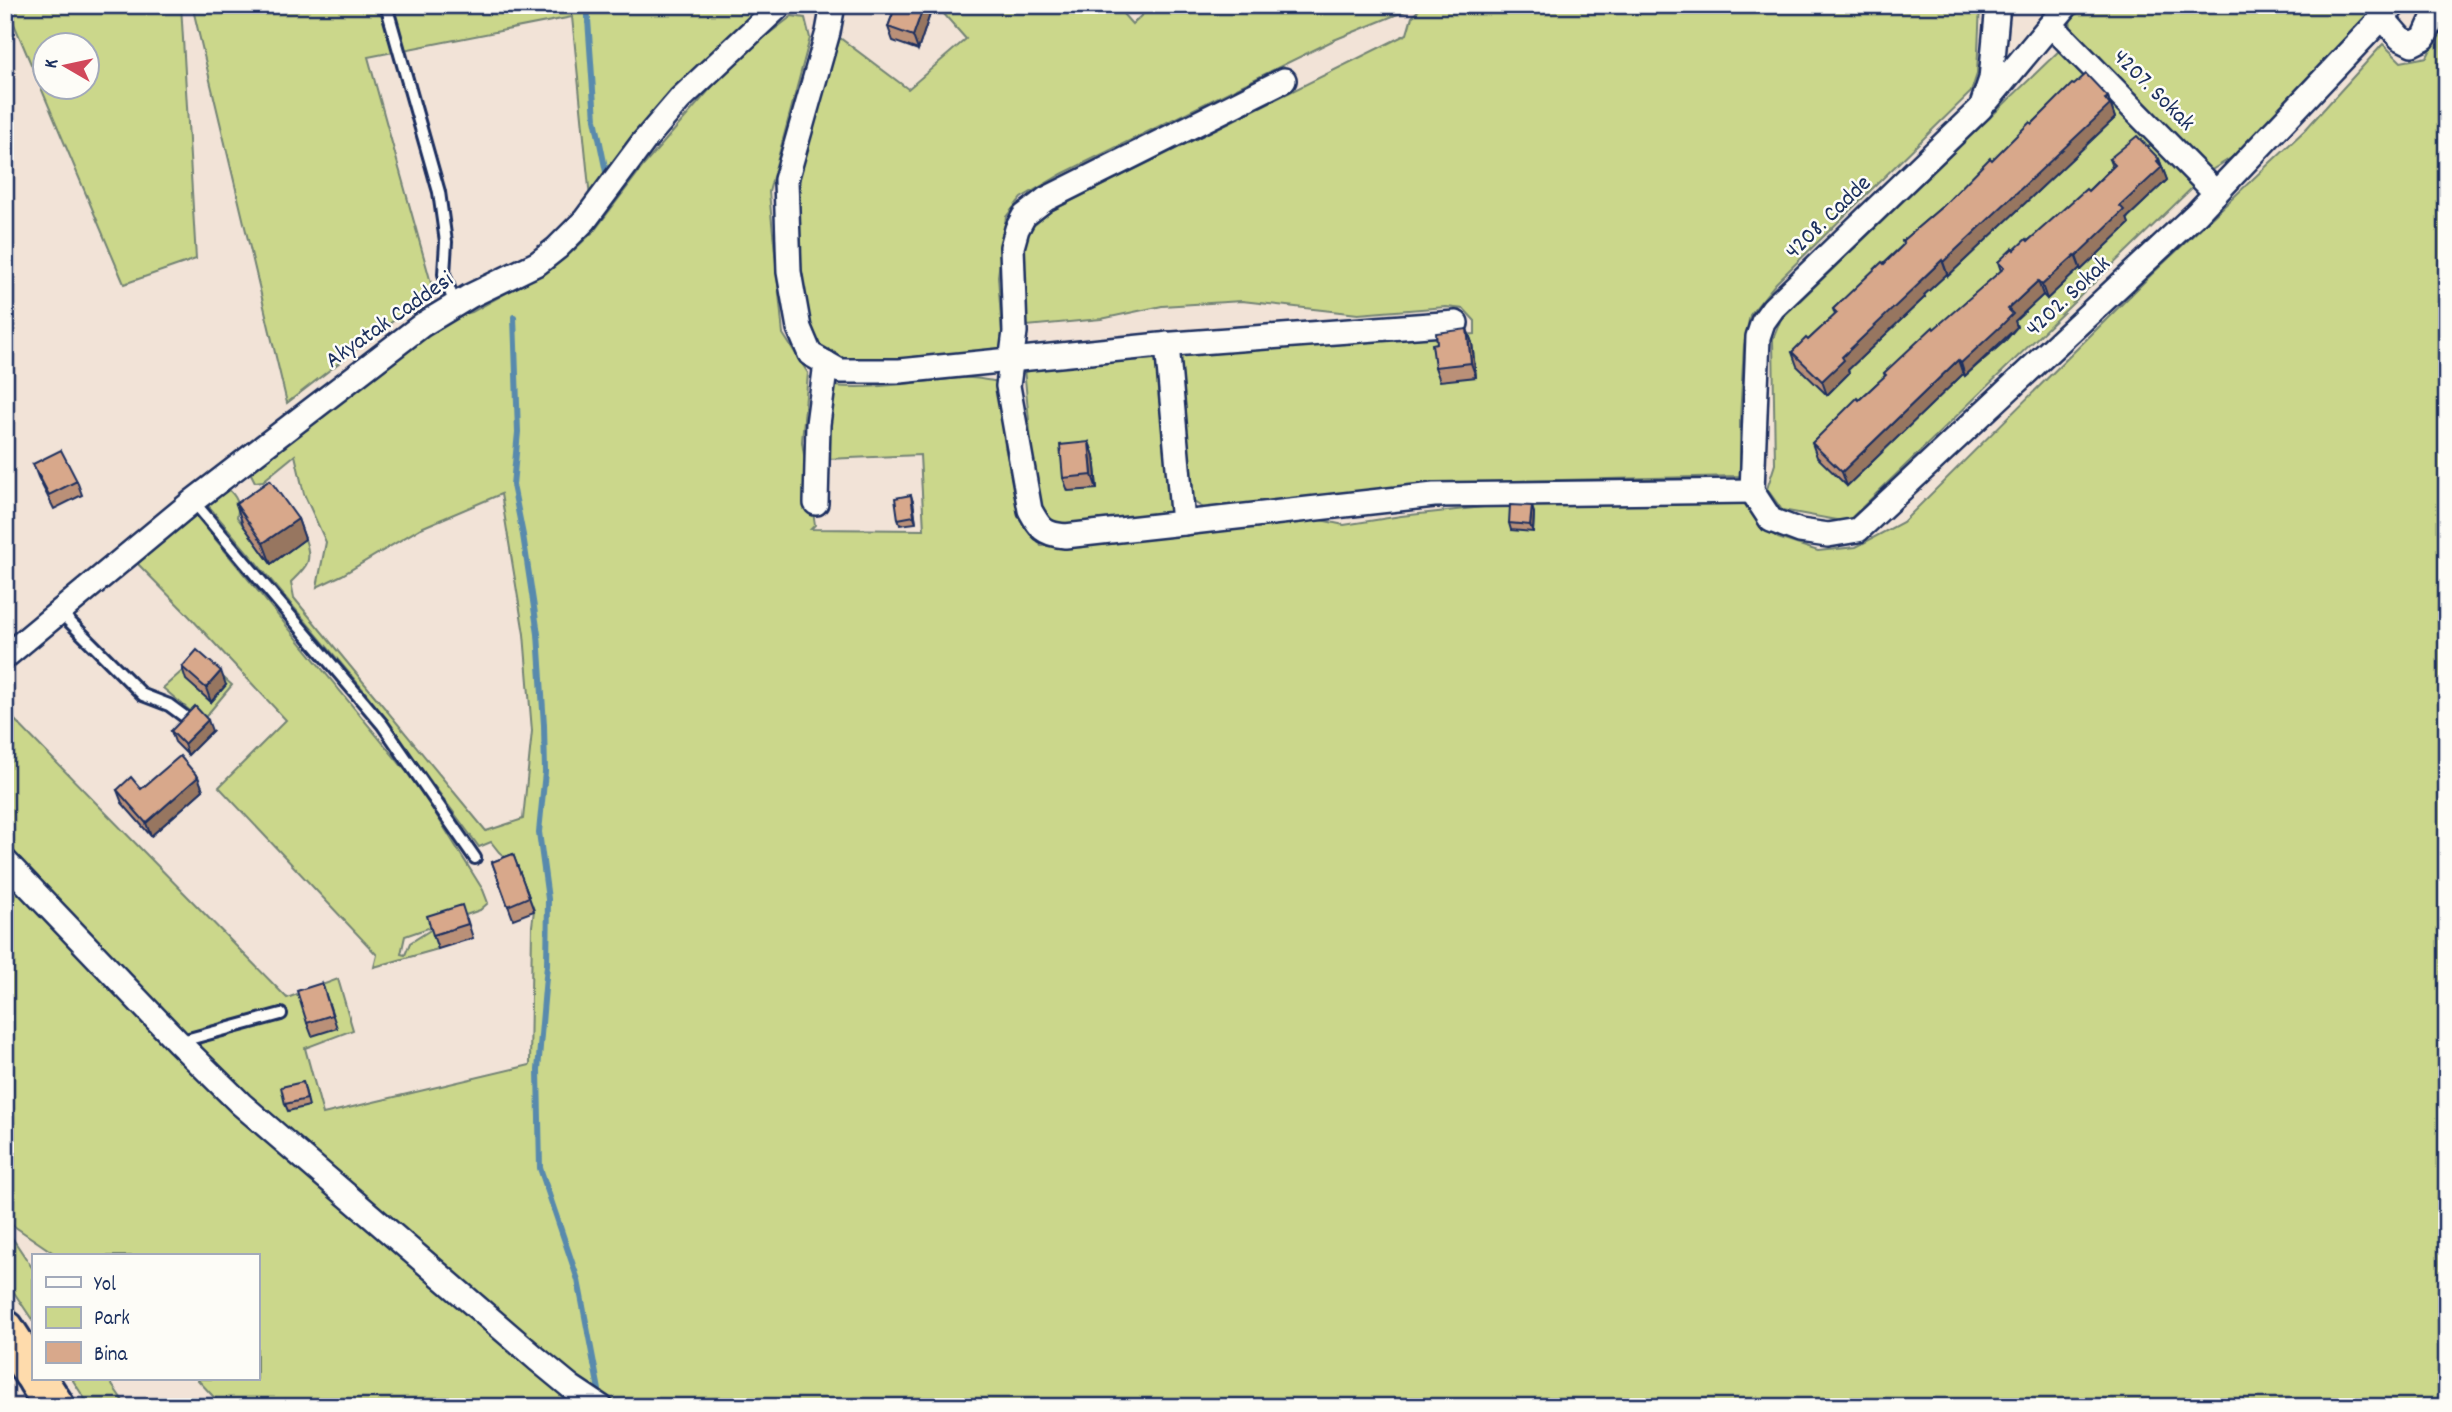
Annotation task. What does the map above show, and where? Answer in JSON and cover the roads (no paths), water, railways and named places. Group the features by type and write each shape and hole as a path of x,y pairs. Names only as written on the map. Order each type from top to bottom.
{"highway":[{"path":"5,1330 32,1371"},
{"path":"38,1380 55,1407"}],"street":[{"name":"Akyatak Caddesi","path":"5,657 194,501 422,326 455,305 538,262 557,248 586,220 644,141 680,99 780,5"},
{"path":"833,5 828,32 786,180 789,272 799,328 810,354 840,371 900,371 1167,344 1456,323"},
{"name":"4208. Cadde","path":"1752,491 1758,337 1763,323 1773,308 1981,107 1992,79 1998,5"},
{"path":"1981,107 2067,5"},
{"path":"2388,11 2400,38 2412,44 2424,38 2439,5"},
{"name":"4202. Sokak","path":"1752,491 1771,520 1800,531 1828,535 1858,530 2216,193 2388,11"},
{"name":"4207. Sokak","path":"2052,26 2216,193"},
{"path":"1284,80 1046,199 1024,216 1012,247 1015,332 1009,386 1030,510 1040,528 1052,535 1065,536 1434,495 1752,491"},
{"path":"1167,344 1183,523"},
{"path":"816,503 818,424 826,363"},
{"path":"5,860 178,1042 241,1104 367,1215 571,1387 601,1407"}],"lane":[{"path":"386,5 439,192 446,242 444,274 455,305"},
{"path":"194,501 382,724 475,858"},
{"path":"59,611 143,695 169,705 184,716"},
{"path":"178,1042 281,1014"}],"waterway":[{"path":"587,5 595,119 606,172"},
{"path":"514,317 518,432 513,485 538,634 544,725 545,772 539,832 548,899 547,965 538,1070 540,1168 578,1280 599,1390"}]}
